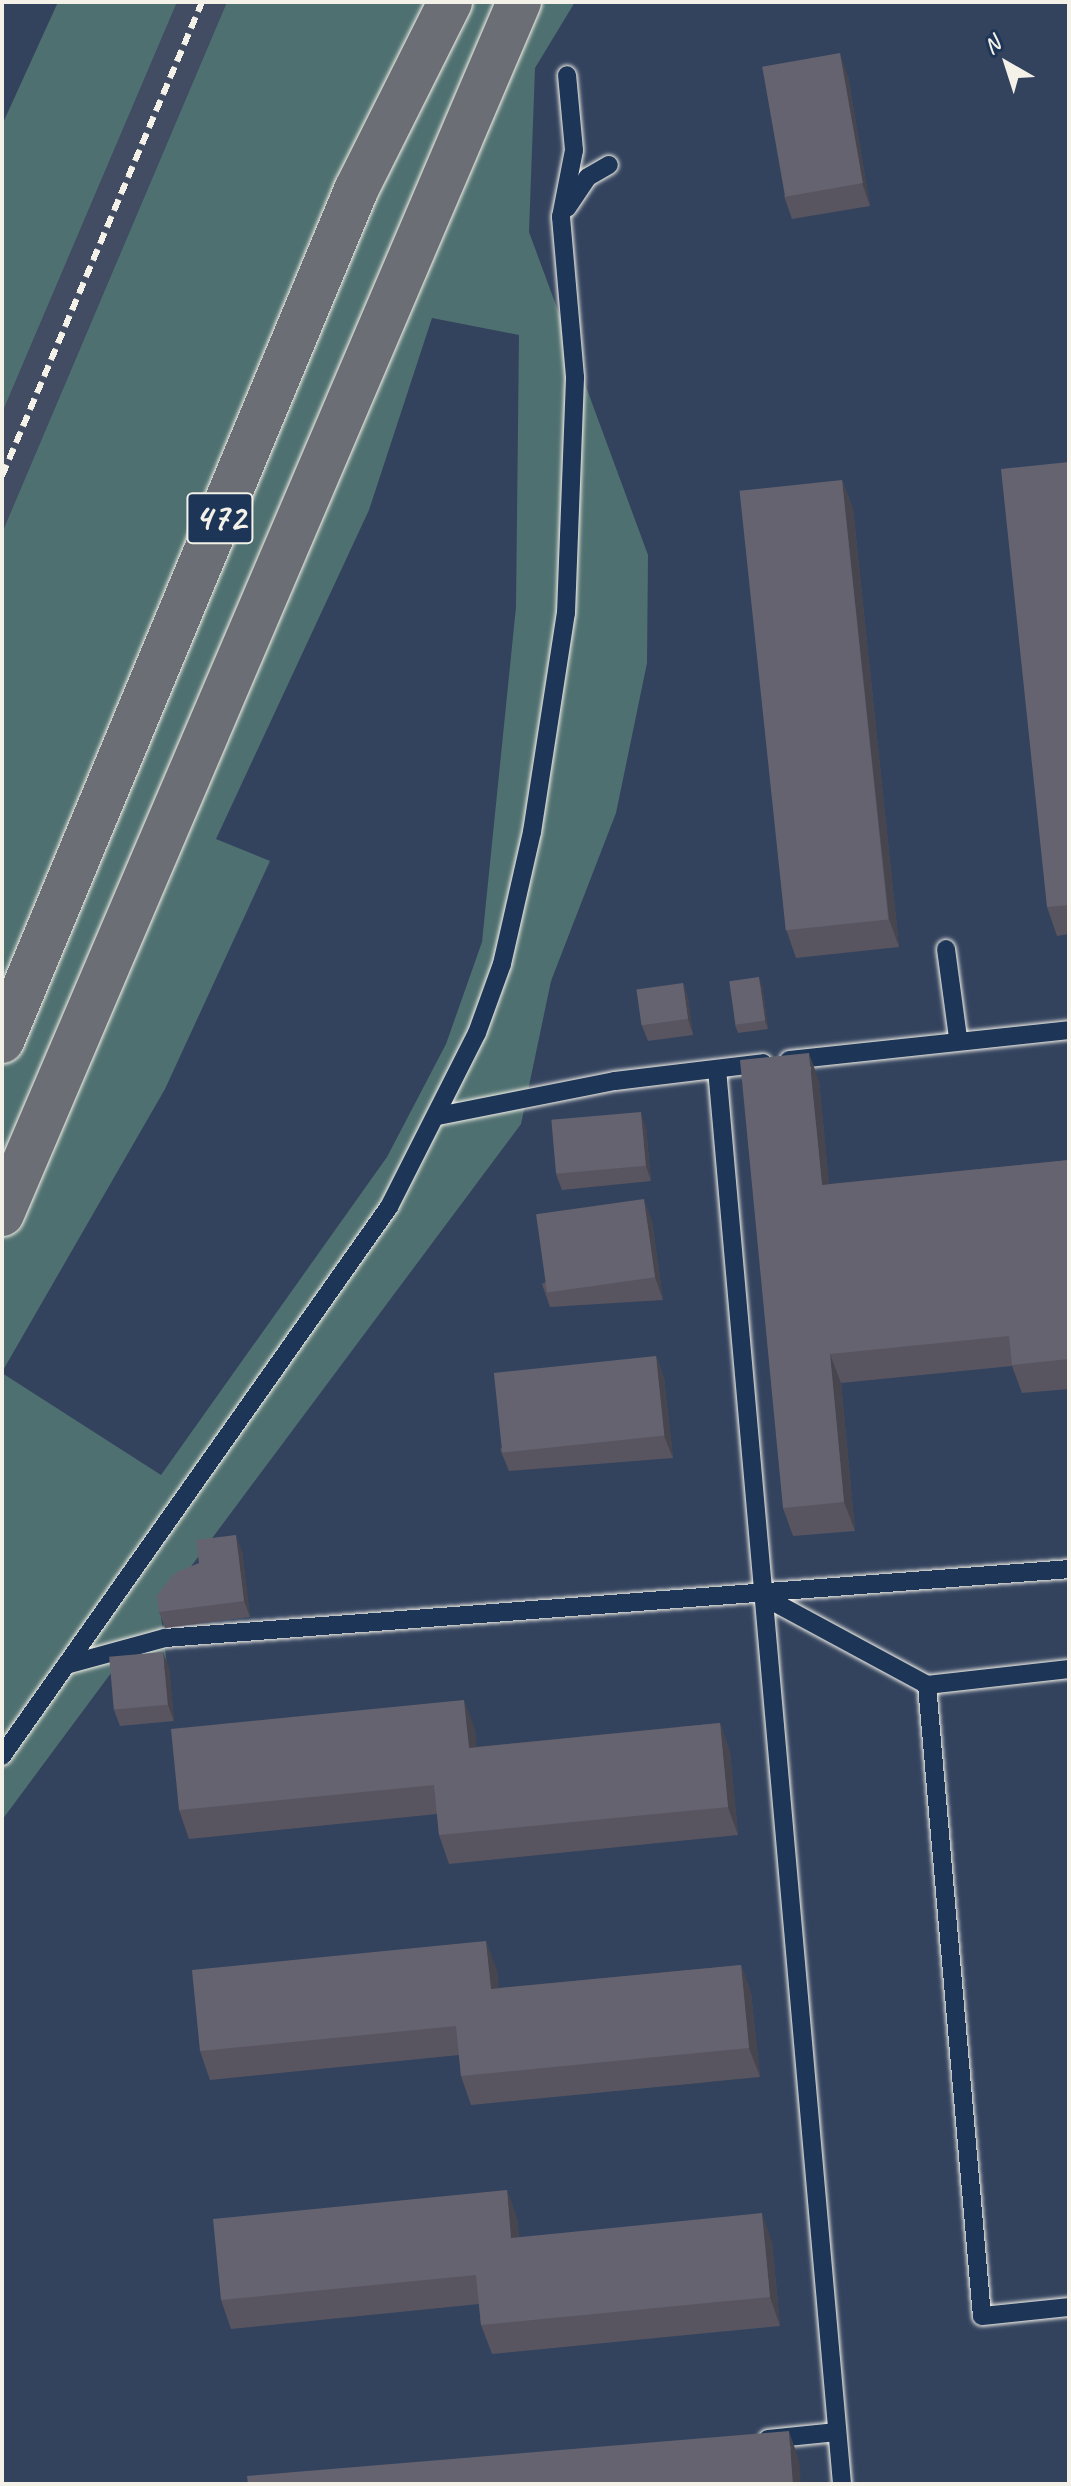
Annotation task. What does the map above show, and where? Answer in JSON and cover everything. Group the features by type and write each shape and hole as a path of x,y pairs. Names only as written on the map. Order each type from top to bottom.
{"main road":[{"name":"472","path":"2,1041 356,190 450,2"},
{"name":"472","path":"2,1214 519,2"}],"lane":[{"path":"2,1756 389,1207 438,1116 502,964 555,705 575,377 561,217 574,150 567,75"},
{"path":"561,217 588,177 609,165"},
{"path":"946,949 958,1038"},
{"path":"438,1116 717,1069 958,1038 1069,1030"},
{"path":"717,1069 759,1594 842,2484"},
{"path":"66,1665 165,1638 1069,1569"},
{"path":"759,1594 927,1685 1069,1669"},
{"path":"927,1685 982,2316 1069,2307"},
{"path":"743,2442 837,2432"}],"shaded area":[{"path":"177,2 227,2 2,533 2,413"}],"green space":[{"path":"58,2 177,2 2,413 2,125"},
{"path":"227,2 575,2 535,68 529,232 648,555 647,663 616,813 551,981 521,1124 160,1608 167,1665 114,1669 2,1820 2,1373 161,1475 387,1157 446,1044 482,942 516,607 519,335 432,318 369,510 216,839 270,861 165,1089 2,1372 2,533"}],"building":[{"path":"840,53 863,183 785,197 762,67"},
{"path":"1069,462 1069,905 1047,907 1001,469"},
{"path":"842,480 888,920 786,930 740,491"},
{"path":"759,977 765,1021 735,1025 729,981"},
{"path":"683,983 688,1019 641,1025 636,990"},
{"path":"809,1053 822,1185 1069,1160 1069,1359 1012,1365 1009,1336 830,1354 844,1502 783,1508 740,1060"},
{"path":"641,1112 646,1166 556,1174 551,1120"},
{"path":"644,1199 655,1277 547,1292 536,1214"},
{"path":"656,1356 664,1436 502,1453 494,1373"},
{"path":"236,1535 244,1601 159,1612 157,1595 175,1573 199,1563 196,1540"},
{"path":"163,1652 168,1705 114,1710 109,1657"},
{"path":"464,1700 469,1748 720,1723 728,1807 439,1835 434,1785 179,1810 171,1729"},
{"path":"486,1941 491,1989 741,1965 749,2048 461,2076 456,2026 200,2051 192,1970"},
{"path":"507,2190 511,2238 762,2213 770,2297 481,2325 476,2275 221,2300 213,2219"},
{"path":"789,2431 793,2484 248,2484 247,2476"}],"railway":[{"path":"2,476 202,2"}]}
